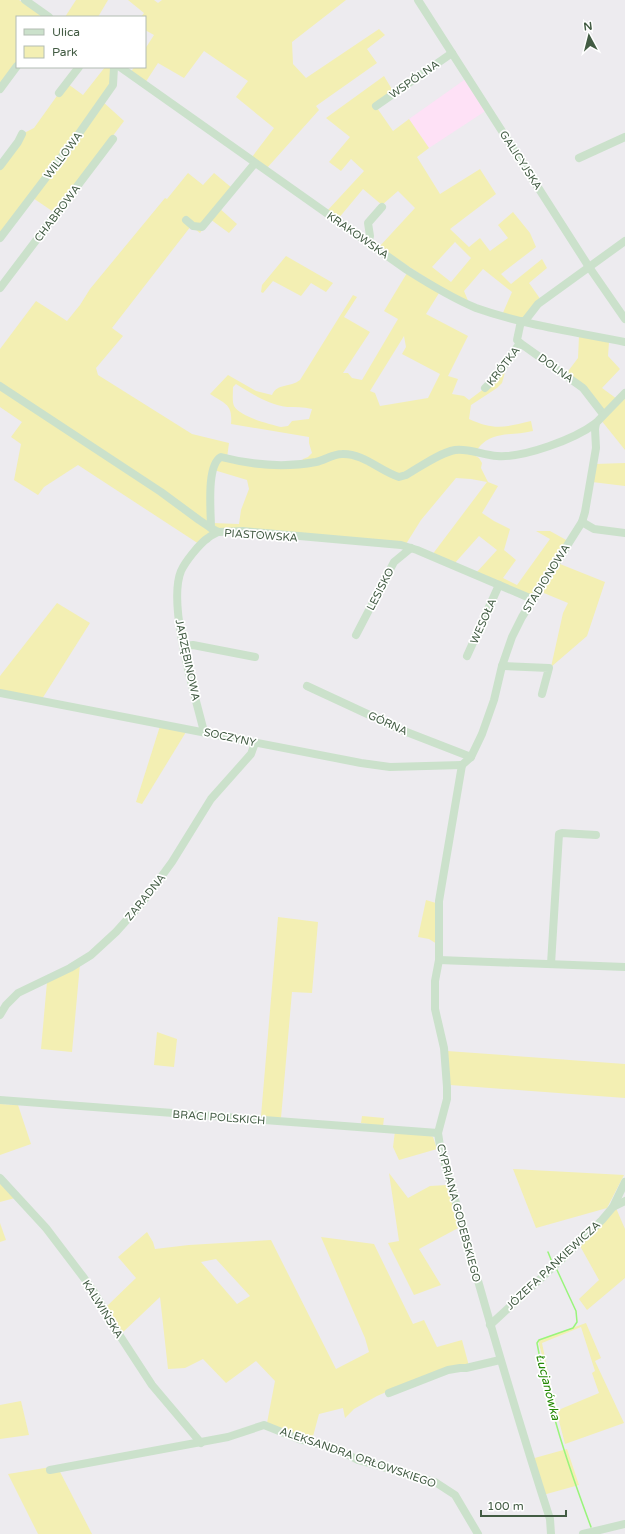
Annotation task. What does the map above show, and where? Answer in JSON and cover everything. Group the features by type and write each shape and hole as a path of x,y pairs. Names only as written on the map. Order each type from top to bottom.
{"street":[{"path":"25,0 48,16"},
{"name":"GALICYJSKA","path":"418,0 589,267 625,320"},
{"name":"WSPÓLNA","path":"376,106 452,53"},
{"path":"0,89 16,67"},
{"path":"59,93 77,68"},
{"name":"WILLOWA","path":"0,238 73,142 113,85 114,68"},
{"name":"KRAKOWSKA","path":"121,68 368,243 441,291 475,307 504,317 625,342"},
{"path":"0,166 18,142 22,134"},
{"path":"579,158 625,137"},
{"name":"CHABROWA","path":"0,288 113,139"},
{"path":"186,220 193,226 202,227 256,163"},
{"path":"368,243 370,233 368,223 382,207"},
{"path":"520,343 517,340 523,322 538,304 625,241"},
{"name":"KRÓTKA","path":"486,388 496,378 520,343"},
{"name":"DOLNA","path":"520,343 583,388 603,414"},
{"name":"PIASTOWSKA","path":"0,386 161,492 215,530 401,545 532,599"},
{"path":"215,530 209,503 212,471 214,465 221,457 242,462 276,466 317,462 336,455 348,454 363,459 399,477 406,475 448,452 462,450 504,456 554,445 586,430 596,423 603,414 625,393"},
{"name":"STADIONOWA","path":"462,765 471,757 482,734 494,700 502,666 512,637 532,599 582,522 596,448 596,423"},
{"path":"582,522 594,529 625,533"},
{"name":"JARZĘBINOWA","path":"204,732 179,620 177,591 181,571 193,554 215,530"},
{"name":"LESISKO","path":"356,635 394,562 411,548"},
{"name":"WESOŁA","path":"467,656 499,585"},
{"path":"184,646 193,645 255,657"},
{"path":"502,666 549,668 542,694"},
{"name":"GÓRNA","path":"306,686 404,731 471,757"},
{"name":"SOCZYNY","path":"0,693 361,763 390,767 462,765"},
{"name":"ZARADNA","path":"0,1015 6,1004 18,993 70,968 91,954 116,932 142,903 172,862 211,799 251,754 255,743"},
{"name":"CYPRIANA GODEBSKIEGO","path":"462,765 439,901 439,960 435,981 435,1009 444,1048 447,1099 438,1133 440,1146 490,1325 550,1519 552,1534"},
{"path":"551,964 559,834 596,835"},
{"path":"439,960 625,967"},
{"name":"BRACI POLSKICH","path":"0,1100 438,1133"},
{"name":"KALWIŃSKA","path":"0,1178 46,1228 84,1278 152,1385 201,1443"},
{"name":"JÓZEFA PANKIEWICZA","path":"490,1325 578,1244 613,1206 625,1182"},
{"path":"613,1206 625,1201"},
{"path":"389,1393 448,1370 466,1368 500,1360"},
{"name":"ALEKSANDRA ORŁOWSKIEGO","path":"50,1470 201,1443 228,1437 264,1425 299,1439 335,1448 358,1460 435,1482 455,1495 478,1534"},
{"path":"583,1534 625,1524"}],"shaded area":[{"path":"467,78 487,110 429,148 409,119"}],"green space":[{"path":"0,0 19,0 43,16 16,16 16,65 0,87"},
{"path":"76,0 108,0 99,16 66,16"},
{"path":"128,0 154,0 158,3 162,0 346,0 292,42 293,64 306,78 379,29 385,35 367,49 377,63 316,106 319,110 267,168 252,157 274,128 236,97 248,81 204,51 184,78 158,63 145,83 131,72 133,68 146,68 146,47 154,35 146,31 146,16 142,16 144,13"},
{"path":"104,68 112,68 111,85 0,235 0,169 24,133 34,128 59,93 68,84 83,95"},
{"path":"384,76 393,91 375,105 393,131 409,119 429,148 417,157 440,194 480,169 496,194 450,229 469,247 480,238 490,251 508,238 498,225 513,212 530,233 536,247 501,274 511,284 542,259 547,268 529,283 541,300 523,321 502,315 512,292 483,269 464,291 469,303 443,289 379,247 415,208 398,191 382,205 363,189 338,219 327,211 364,171 351,159 341,171 329,162 350,137 326,118","holes":["455,242 471,258 451,282 432,267"]},
{"path":"102,101 124,121 55,213 33,198"},
{"path":"188,173 203,185 214,173 232,188 201,226 194,224 183,217 183,219 191,225 202,228 219,208 237,224 229,233 210,219 200,233 191,226 112,328 123,336 96,368 98,375 192,434 229,443 227,458 221,456 212,468 208,498 209,526 162,491 0,383 0,349 36,301 67,321 80,305 90,289 165,198 167,199"},
{"path":"286,256 333,283 326,292 311,283 301,296 273,281 263,293 261,292 262,285"},
{"path":"407,273 439,293 426,314 468,336 448,376 458,379 452,394 464,396 469,400 481,391 507,365 502,383 471,405 469,419 478,423 500,427 531,421 533,431 492,438 486,441 474,455 479,458 482,463 481,468 488,482 498,486 482,513 510,529 504,550 516,560 503,578 517,585 550,539 536,531 550,531 568,541 533,593 525,595 476,573 497,550 479,536 454,564 432,555 487,482 456,478 421,520 406,544 219,530 212,523 239,524 241,510 249,489 247,480 214,470 219,460 300,465 303,459 312,453 309,437 231,424 231,412 227,405 210,394 228,375 256,391 272,395 274,391 280,387 300,380 353,295 357,297 344,317 370,332 343,373 348,373 352,378 362,380 398,319 384,311","holes":["404,336 406,347 402,354 440,374 428,398 380,406 375,393 370,391","236,384 273,404 312,409 309,419 292,421 288,426 281,427 242,414 234,406 233,387"]},
{"path":"579,336 609,342 608,356 620,369 602,388 617,399 603,412 566,374 578,358"},
{"path":"0,387 216,532 199,544 78,465 44,487 38,495 14,480 21,444 11,437 22,422 0,407"},
{"path":"625,396 625,450 601,420"},
{"path":"625,463 625,486 592,482 595,464"},
{"path":"555,562 605,582 587,636 551,667 563,613 568,603 539,591"},
{"path":"57,603 90,623 42,699 0,690 0,676"},
{"path":"160,726 186,732 142,804 136,802"},
{"path":"426,900 436,903 437,944 429,939 418,937"},
{"path":"278,917 318,922 312,993 292,992 281,1118 261,1116"},
{"path":"80,964 72,1052 41,1049 47,982"},
{"path":"157,1032 177,1039 174,1067 154,1065"},
{"path":"447,1051 625,1064 625,1098 450,1085"},
{"path":"0,1104 18,1105 31,1144 0,1155"},
{"path":"362,1116 384,1118 383,1126 361,1123"},
{"path":"395,1131 426,1134 433,1137 437,1149 399,1160 393,1147"},
{"path":"513,1169 624,1175 607,1208 536,1228"},
{"path":"389,1173 408,1198 430,1186 447,1185 460,1227 419,1249 441,1285 414,1295 388,1243 399,1241"},
{"path":"0,1183 15,1198 0,1202"},
{"path":"616,1208 625,1229 625,1278 587,1310 579,1299 599,1280 580,1246"},
{"path":"0,1223 6,1240 0,1242"},
{"path":"147,1232 155,1249 189,1245 271,1240 336,1369 369,1352 365,1338 321,1237 374,1244 413,1324 424,1320 437,1347 462,1340 469,1366 423,1376 377,1396 354,1409 345,1418 343,1408 319,1414 312,1440 267,1423 275,1381 256,1361 226,1383 203,1359 185,1368 168,1369 160,1297 122,1333 106,1307 136,1278 118,1257","holes":["216,1259 250,1296 237,1304 201,1262"]},
{"path":"586,1323 601,1358 595,1361 624,1423 565,1444 556,1411 599,1393 592,1373 595,1371 581,1327 542,1343 554,1403 538,1340"},
{"path":"21,1401 29,1435 0,1439 0,1405"},
{"path":"567,1449 579,1485 543,1495 531,1459"},
{"path":"57,1466 92,1534 38,1534 8,1474"}],"waterway":[{"name":"Łucjanówka","path":"548,1252 552,1262"},
{"name":"Łucjanówka","path":"557,1270 576,1311 577,1322 573,1328 539,1340 537,1343 553,1413 591,1527"}]}
